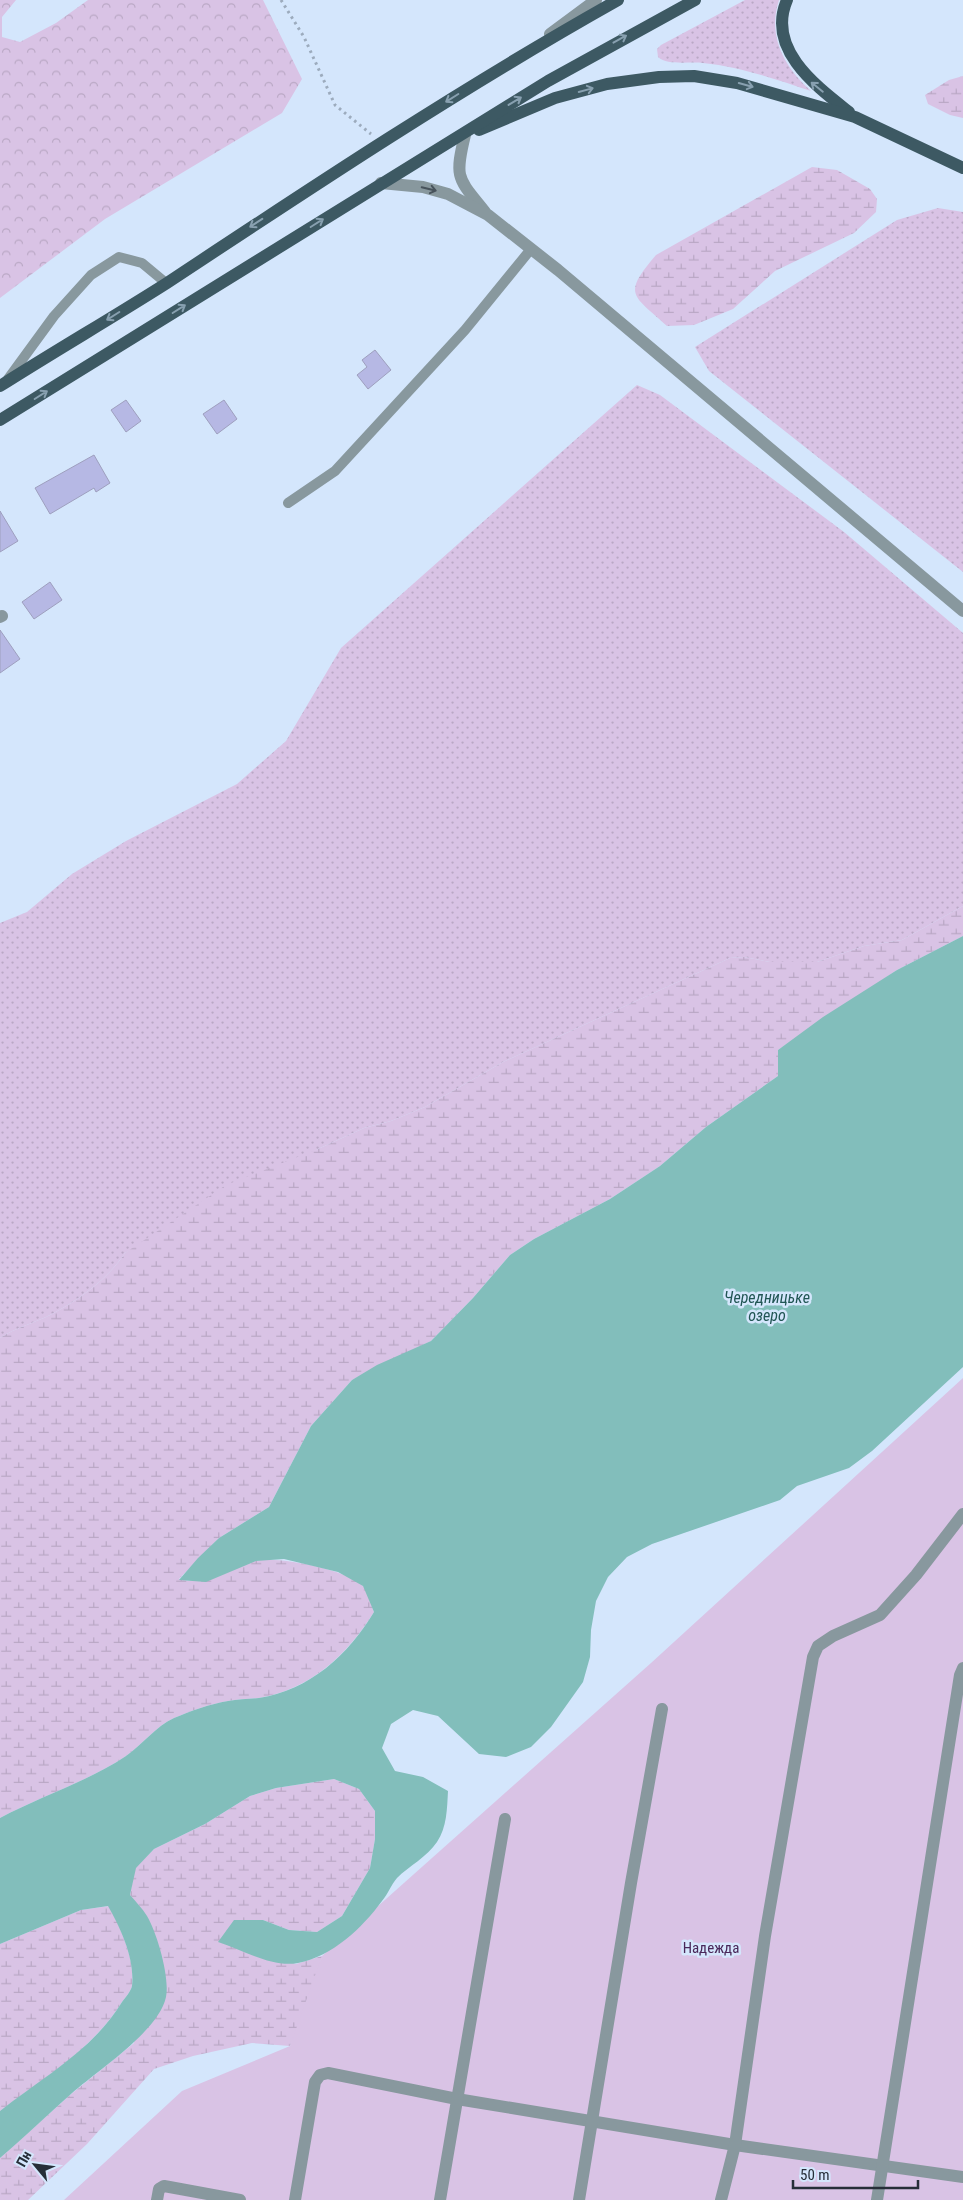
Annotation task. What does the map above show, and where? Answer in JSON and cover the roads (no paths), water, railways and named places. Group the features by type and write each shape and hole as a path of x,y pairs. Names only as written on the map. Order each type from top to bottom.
{"main road":[{"path":"2,385 166,283 381,142 523,53 618,0"},
{"path":"0,420 442,145 548,81 695,0"},
{"path":"787,0 784,8 784,32 792,58 811,82 855,117"},
{"path":"442,145 555,98 607,84 659,77 694,76 737,82 855,117 963,168"}],"street":[{"path":"523,53 596,0"},
{"path":"466,136 458,164 462,182 488,215"},
{"path":"381,183 423,187 448,194 488,215 963,611"},
{"path":"721,2200 735,2145 765,1936 804,1719 813,1657 818,1646 832,1636 880,1615 916,1575 963,1514"},
{"path":"877,2200 960,1675 963,1668"},
{"path":"580,2200 662,1708"},
{"path":"440,2200 505,1819"},
{"path":"295,2200 315,2082 320,2075 328,2073 457,2099 735,2145 883,2164 963,2177"},
{"path":"158,2200 160,2189 164,2186 240,2200"}],"lane":[{"path":"288,503 335,471 465,330 531,249"},
{"path":"2,385 54,316 91,275 119,257 142,263 166,283"}],"water":[{"name":"Чередницьке озеро","path":"963,936 963,1367 872,1451 849,1468 797,1486 780,1500 652,1544 627,1557 608,1577 596,1601 591,1630 590,1657 583,1682 551,1727 531,1747 506,1757 479,1754 438,1716 413,1710 391,1724 382,1748 395,1771 423,1777 448,1791 445,1824 433,1847 397,1878 374,1911 356,1931 335,1947 311,1959 288,1964 268,1961 218,1942 234,1920 263,1920 289,1930 317,1932 342,1916 370,1868 375,1839 375,1811 359,1789 334,1779 276,1788 250,1796 205,1824 154,1849 136,1868 130,1895 147,1916 162,1955 167,1988 161,2010 140,2037 126,2050 71,2094 0,2158 0,2111 66,2062 97,2034 129,1992 132,1986 132,1976 126,1944 108,1906 81,1910 0,1944 0,1818 96,1774 132,1752 167,1721 221,1702 278,1694 311,1679 340,1656 364,1628 374,1612 363,1586 338,1572 284,1559 256,1561 206,1582 179,1580 219,1538 269,1507 311,1426 352,1380 377,1365 431,1341 473,1298 510,1255 534,1239 610,1199 660,1166 706,1127 778,1076 778,1050 823,1017 897,970"}],"park label":[{"name":"Надежда","path":"711,1948"}]}
